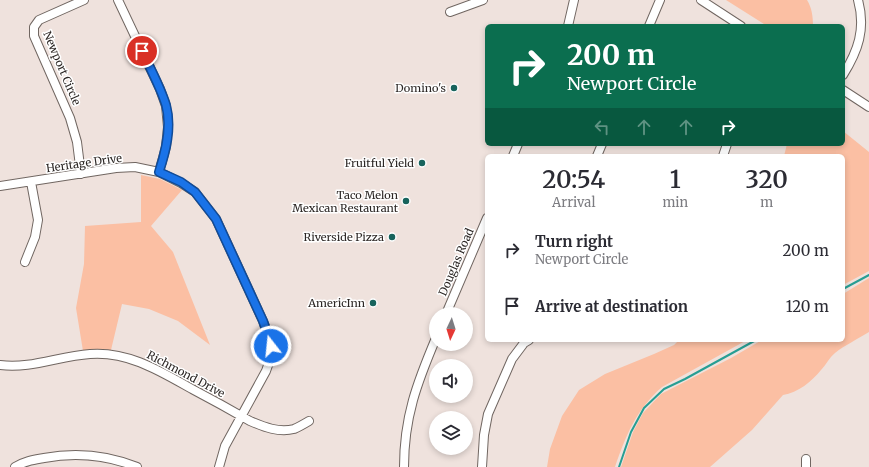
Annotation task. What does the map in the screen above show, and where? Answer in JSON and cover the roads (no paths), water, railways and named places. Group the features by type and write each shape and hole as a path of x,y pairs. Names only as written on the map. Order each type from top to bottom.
{"street":[{"name":"Newport Circle","path":"81,174 77,142 70,118 34,36 34,27 39,20 84,0"},
{"path":"118,0 160,89 166,106 168,127 166,147 159,172"},
{"path":"450,12 483,0"},
{"path":"568,24 574,0"},
{"path":"650,24 660,0"},
{"path":"701,0 738,24"},
{"path":"845,72 853,58 861,32 862,21 858,0"},
{"path":"845,91 869,107"},
{"name":"Heritage Drive","path":"0,186 116,168 135,167 159,172 181,182 195,192 216,219 263,321 271,346 269,363 264,377 225,446 219,467"},
{"path":"25,262 35,237 38,220 31,182"},
{"name":"Douglas Road","path":"449,307 485,223"},
{"path":"482,467 484,435 488,414 512,359 526,342"},
{"path":"404,467 410,408 419,378 430,351"},
{"name":"Richmond Drive","path":"0,366 14,367 32,365 90,354 116,355 150,366 266,428 280,430 294,429 309,421"},
{"path":"15,467 24,461 59,455 89,455 122,461 136,467"}],"waterway":[{"path":"845,288 869,275"},
{"path":"619,467 631,432 644,408 664,389 752,342"}],"place":[{"name":"Domino's","path":"454,88"},
{"name":"Fruitful Yield","path":"422,163"},
{"name":"Taco Melon Mexican Restaurant","path":"406,201"},
{"name":"Riverside Pizza","path":"392,237"},
{"name":"AmericInn","path":"373,303"}]}
